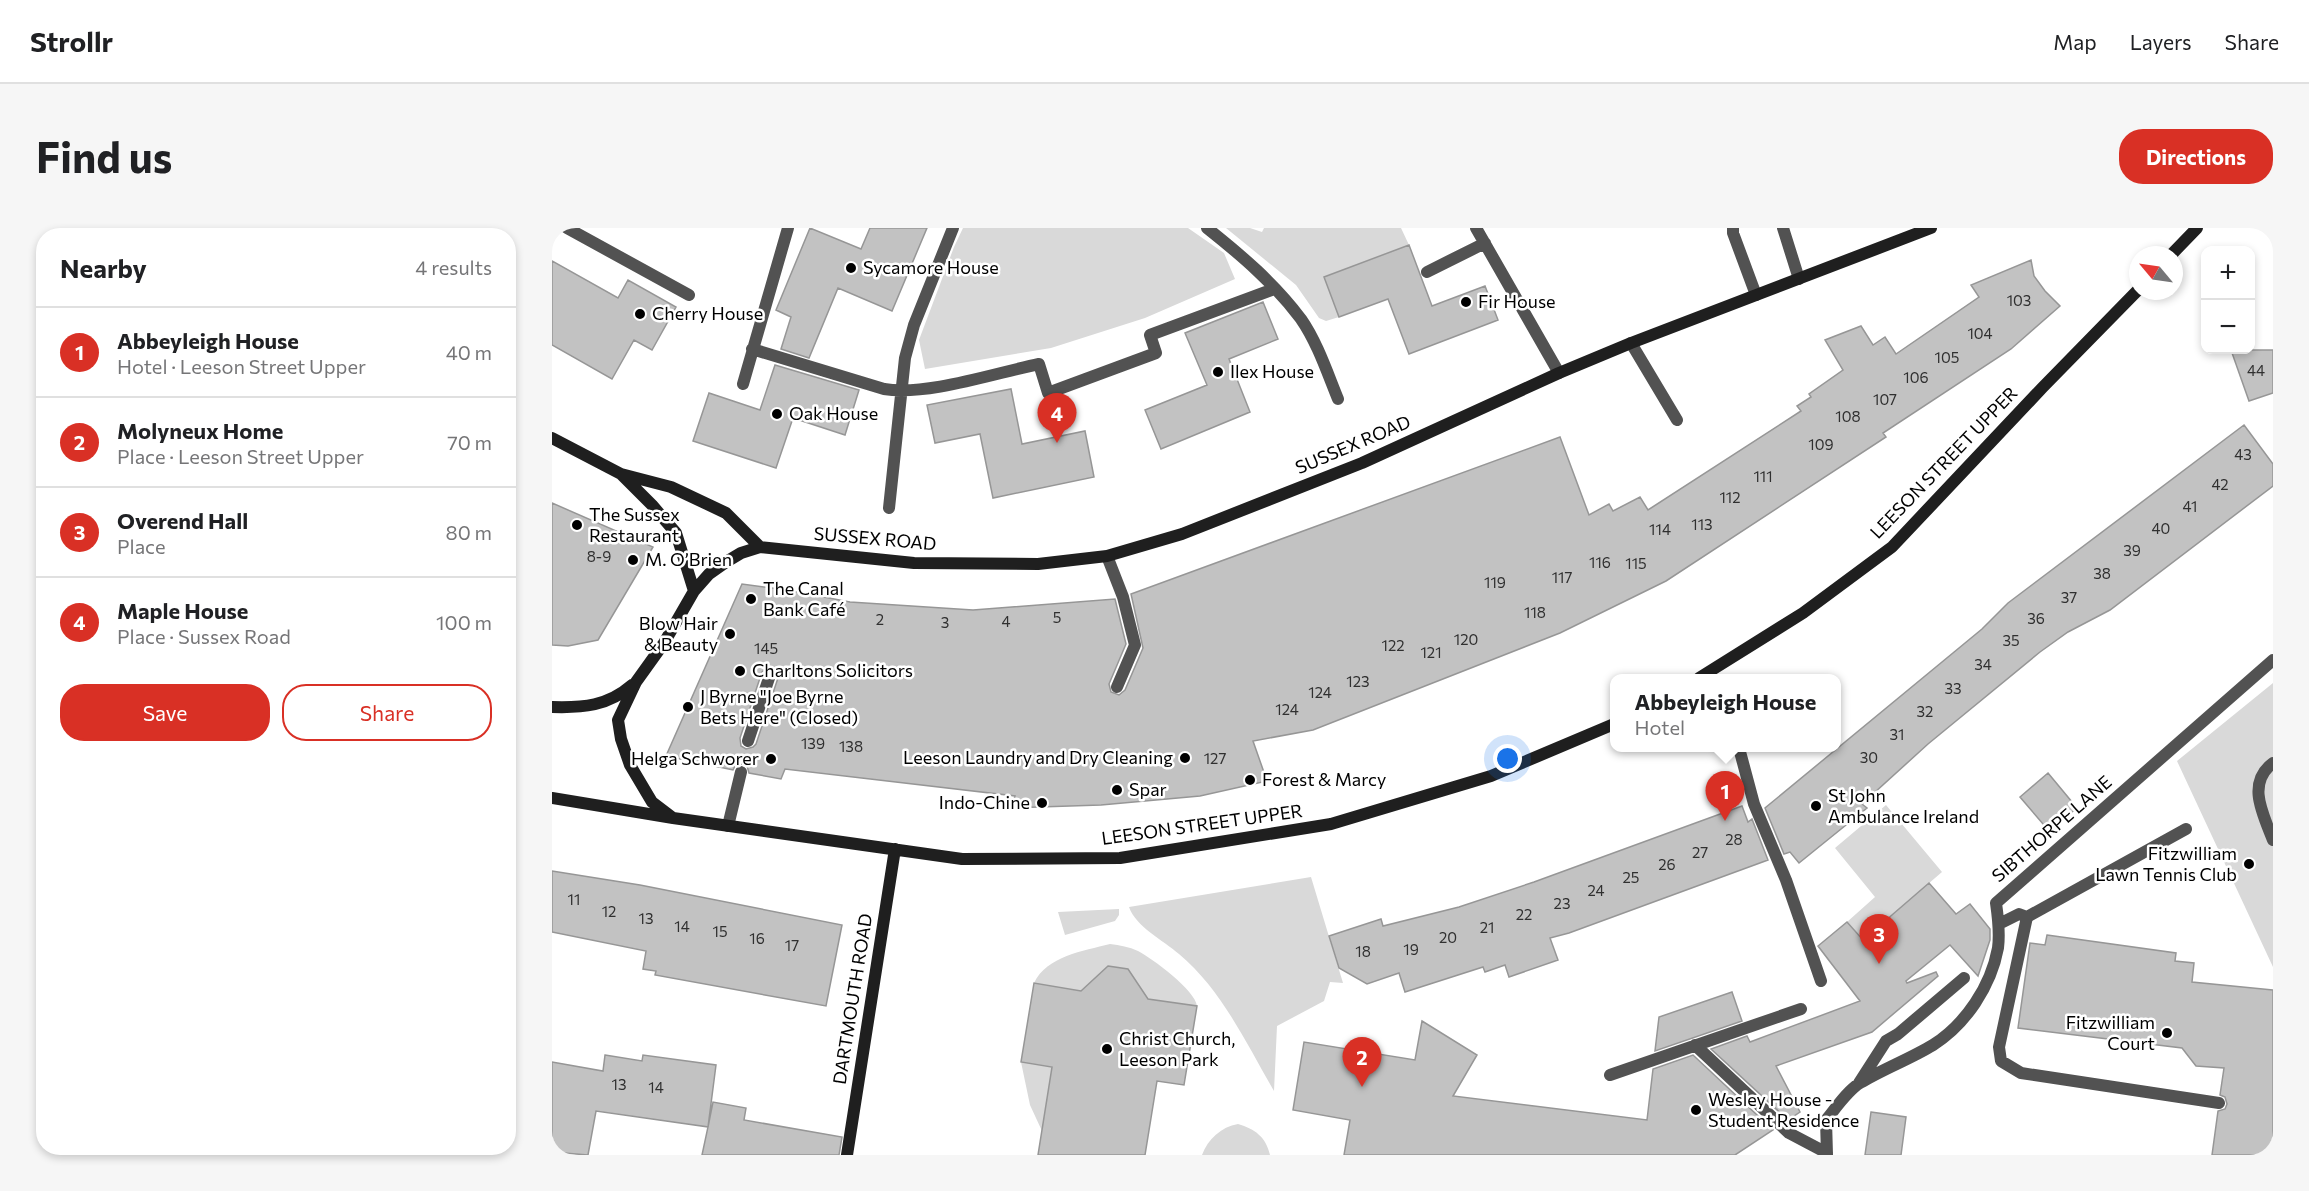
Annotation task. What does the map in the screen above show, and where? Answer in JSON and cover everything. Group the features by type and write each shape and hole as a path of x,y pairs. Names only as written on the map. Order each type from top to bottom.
{"main road":[{"name":"SUSSEX ROAD","path":"760,547 914,563 1038,564 1107,556 1182,534 1362,463 1559,373 1931,228"},
{"path":"2177,228 2187,239"},
{"path":"2180,246 2197,228"},
{"name":"LEESON STREET UPPER","path":"1714,674 1803,613 1892,547 2129,299"},
{"path":"552,438 621,474 671,487 726,513 760,547 741,553 726,562 709,574 694,591 669,635 636,682 618,720 621,739 630,765 652,802 673,818"},
{"path":"621,474 676,532 694,591"},
{"path":"552,707 588,707 607,702 636,682"},
{"name":"LEESON STREET UPPER","path":"552,798 673,818 962,859 1120,858 1331,824 1491,776 1610,726"},
{"name":"DARTMOUTH ROAD","path":"847,1155 895,849"}],"lane":[{"path":"567,228 689,295"},
{"path":"743,384 788,228"},
{"path":"889,508 905,358 914,325 953,228"},
{"path":"1208,228 1247,260 1301,319 1320,354 1338,399"},
{"path":"1476,228 1559,373"},
{"path":"1733,228 1756,295"},
{"path":"1783,228 1799,279"},
{"path":"1427,272 1485,243"},
{"path":"752,348 884,389 902,392 1039,364 1048,393 1156,353 1150,335 1274,289"},
{"path":"1631,344 1677,420"},
{"path":"1107,556 1123,597 1135,645 1117,687"},
{"name":"SIBTHORPE LANE","path":"1827,1154 1826,1120 1858,1084 1934,1044 1956,1027 1975,1003 1989,977 1998,948 1999,924 1996,903 2273,660"},
{"path":"748,741 770,675"},
{"path":"1740,752 1754,804 1786,880 1821,981"},
{"path":"2273,763 2259,780 2258,790 2261,809 2273,840"},
{"path":"728,826 741,772"},
{"path":"2186,829 2027,917 1999,1047 2001,1061 2021,1073 2219,1103"},
{"path":"1999,924 2019,914 2027,917"},
{"path":"1858,1084 1886,1041 1898,1034 1964,978"},
{"path":"1610,1075 1801,1009"},
{"name":"SIBTHORPE LANE","path":"1695,1045 1789,1133 1827,1154"}],"shaded area":[{"path":"963,228 1188,228 1224,253 1235,279 1145,318 1051,348 925,369 919,340"},
{"path":"1226,228 1250,228 1262,232 1264,228 1401,228 1409,245 1324,277 1339,317 1326,321 1319,318 1296,285"},
{"name":"Fitzwilliam Lawn Tennis Club","path":"2273,683 2273,967 2177,761"},
{"path":"1886,805 1942,872 1863,940 1847,922 1875,897 1835,848"},
{"path":"1311,877 1343,983 1330,982 1324,1001 1277,1026 1274,1091 1232,1018 1208,984 1179,954 1144,927 1129,907"},
{"path":"1119,909 1119,915 1115,921 1065,935 1058,912"},
{"path":"1110,944 1124,946 1145,955 1181,984 1195,999 1197,1006 1139,998 1139,985 1128,970 1109,966 1092,993 1034,983 1048,966 1057,961 1078,952"},
{"path":"1021,1062 1052,1067 1042,1131 1030,1105"},
{"path":"1238,1124 1250,1128 1259,1135 1266,1143 1270,1155 1202,1155 1216,1135"}],"building":[{"name":"Sycamore House","path":"810,228 861,249 870,228 927,228 892,311 838,288 809,358 781,349 791,317 776,310"},
{"name":"Fir House","path":"1409,245 1432,306 1485,286 1498,320 1409,354 1388,299 1339,317 1324,277"},
{"path":"2031,260 2034,276 2060,306 2011,349 1883,433 1886,437 1666,581 1560,633 1313,730 1253,741 1267,781 1200,796 1101,805 1011,808 1015,796 785,769 781,779 749,773 747,766 742,764 735,766 733,770 666,756 742,584 850,602 973,610 1115,599 1126,644 1109,684 1111,692 1119,695 1125,690 1143,648 1131,594 1560,437 1589,515 1609,504 1613,511 1640,497 1648,510 1801,411 1797,406 1811,397 1809,394 1843,370 1825,340 1861,326 1873,345 1885,337 1896,354 1979,297 1971,285","holes":["768,667 776,669 778,678 756,744 746,749 741,746 740,738 762,672"]},
{"name":"Cherry House","path":"552,261 618,298 628,280 676,307 652,350 634,340 612,379 552,345"},
{"name":"Ilex House","path":"1263,302 1278,339 1229,359 1250,412 1161,449 1145,410 1207,385 1185,333"},
{"path":"2255,350 2273,350 2273,393 2249,401 2232,354 2255,354"},
{"name":"Oak House","path":"775,365 859,390 845,435 793,418 776,468 693,441 709,393 760,410"},
{"path":"1011,389 1022,444 1085,431 1094,477 993,498 980,434 935,443 927,405"},
{"path":"2244,425 2273,464 2273,486 2110,610 2068,632 2040,652 1928,744 1862,804 1867,808 1799,863 1790,852 1784,854 1765,808 1833,752 1841,752 1841,745 1982,629 2008,603"},
{"path":"552,503 653,547 598,640 568,646 552,645"},
{"path":"2048,773 2077,808 2049,831 2020,797"},
{"path":"1742,806 1748,822 1752,819 1768,860 1550,938 1558,960 1509,977 1505,965 1485,972 1483,967 1405,992 1399,973 1367,984 1339,968 1329,936 1381,919 1383,926 1459,907"},
{"path":"552,871 640,885 842,925 826,1006 655,975 656,971 643,969 646,951 552,932"},
{"path":"1929,883 1956,914 1970,904 1990,929 1990,940 1978,976 1950,945 1906,981 1907,983 1936,972 1938,976 1872,1032 1776,1066 1800,1112 1788,1120 1711,1049 1747,1036 1750,1042 1860,1001 1818,946 1847,922 1863,940"},
{"name":"Fitzwilliam Court","path":"2047,935 2176,953 2175,961 2194,963 2192,982 2273,990 2273,1155 2212,1155 2218,1111 2225,1109 2227,1104 2225,1097 2220,1095 2224,1068 2196,1066 2182,1048 2018,1028 2030,943 2045,945"},
{"name":"Christ Church, Leeson Park","path":"1108,966 1128,969 1148,999 1197,1006 1184,1085 1157,1081 1145,1155 1038,1155 1052,1067 1021,1062 1034,983 1081,991"},
{"path":"1732,992 1742,1021 1655,1051 1659,1017"},
{"path":"1422,1021 1477,1055 1453,1096 1647,1120 1653,1069 1693,1055 1773,1130 1735,1155 1344,1155 1350,1120 1293,1110 1304,1042 1415,1060"},
{"path":"605,1055 642,1061 643,1055 716,1065 708,1127 596,1111 588,1155 552,1152 552,1062 603,1071"},
{"path":"713,1102 746,1108 744,1120 842,1137 839,1155 702,1155"},
{"path":"1871,1112 1906,1117 1901,1155 1865,1155"}],"place":[{"name":"Sycamore House","path":"851,268"},
{"name":"Fir House","path":"1466,302"},
{"name":"Cherry House","path":"640,314"},
{"name":"Ilex House","path":"1218,372"},
{"name":"Oak House","path":"777,414"},
{"name":"Maple House","path":"1057,443"},
{"name":"The Sussex Restaurant","path":"577,525"},
{"name":"M. O’Brien","path":"633,560"},
{"name":"The Canal Bank Café","path":"751,599"},
{"name":"Blow Hair & Beauty","path":"730,634"},
{"name":"Charltons Solicitors","path":"740,671"},
{"name":"J Byrne \"Joe Byrne Bets Here\" (Closed)","path":"688,707"},
{"name":"Leeson Laundry and Dry Cleaning","path":"1185,758"},
{"name":"Helga Schworer","path":"771,759"},
{"name":"Forest & Marcy","path":"1250,780"},
{"name":"Spar","path":"1117,790"},
{"name":"Indo-Chine","path":"1042,803"},
{"name":"St John Ambulance Ireland","path":"1816,806"},
{"name":"Abbeyleigh House","path":"1725,821"},
{"name":"Fitzwilliam Lawn Tennis Club","path":"2249,864"},
{"name":"Overend Hall","path":"1879,964"},
{"name":"Fitzwilliam Court","path":"2167,1033"},
{"name":"Christ Church, Leeson Park","path":"1107,1049"},
{"name":"Molyneux Home","path":"1362,1087"},
{"name":"Wesley House - Student Residence","path":"1696,1110"}]}
